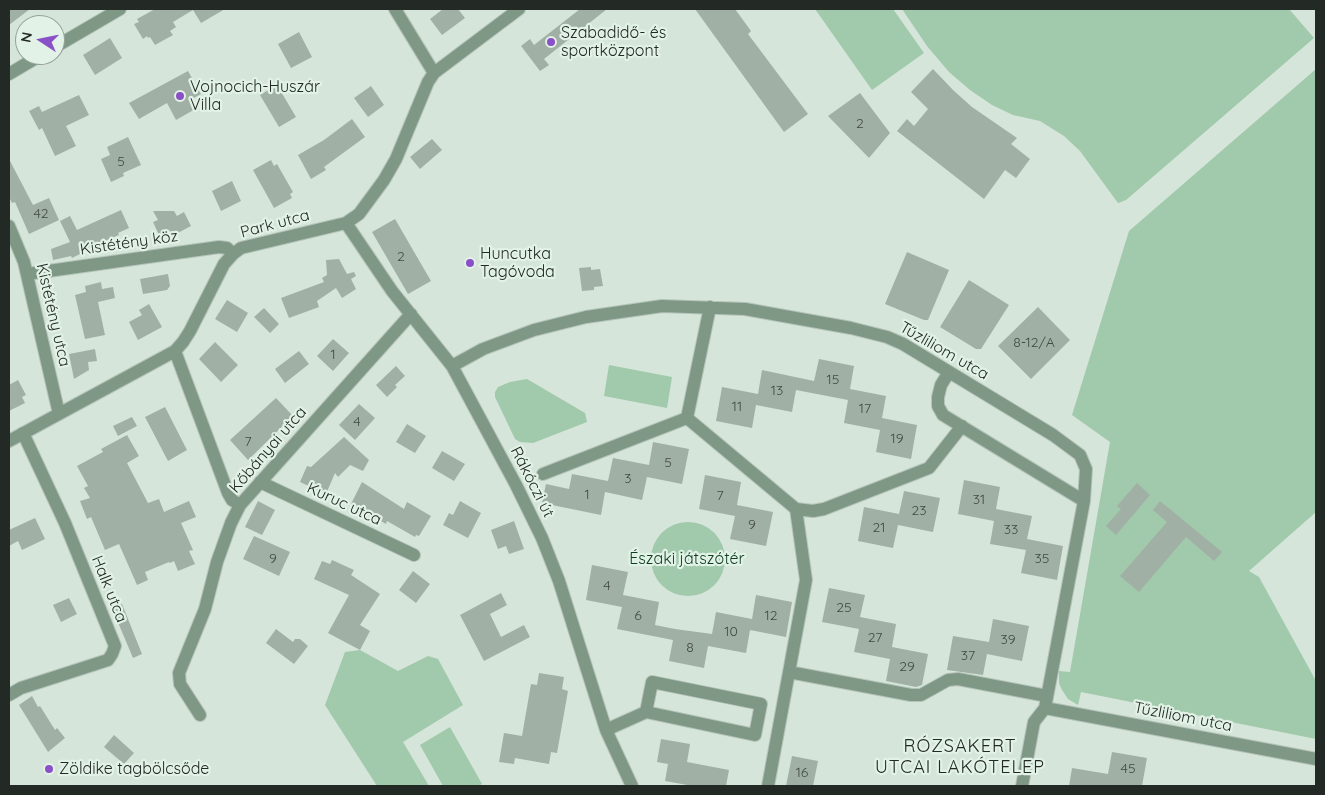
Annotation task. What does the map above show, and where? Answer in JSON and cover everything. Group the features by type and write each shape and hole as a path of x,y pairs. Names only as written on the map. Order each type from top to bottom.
{"street":[{"path":"65,41 120,9"},
{"path":"395,9 434,73"},
{"name":"Park utca","path":"9,441 175,351 183,342 224,264 241,248 346,223 359,214 384,180 396,159 428,82 434,73 519,9"},
{"path":"9,74 24,65"},
{"name":"Rákóczi út","path":"346,223 392,291 452,366 516,485 542,538 559,581 606,730 632,786"},
{"name":"Kistétény utca","path":"10,230 21,252 27,274 59,414"},
{"name":"Kistétény köz","path":"27,274 219,247 227,248 233,254"},
{"name":"Tűzliliom utca","path":"452,366 505,340 561,322 662,306 745,309 870,332 903,344 1053,435 1080,454 1086,469 1084,501 1046,702 1034,722 1022,786"},
{"path":"687,418 710,307"},
{"name":"Kőbányai utca","path":"200,715 180,684 179,673 204,609 219,554 240,505 411,314"},
{"path":"175,351 228,493 232,500 240,505"},
{"path":"949,372 941,385 938,406 943,415 1084,501"},
{"path":"543,474 687,418"},
{"path":"687,418 796,509 813,511 824,509 929,468 962,426"},
{"name":"Halk utca","path":"9,695 21,688 108,660 115,646 62,515 23,433"},
{"name":"Kuruc utca","path":"260,482 414,555"},
{"path":"768,786 806,580 796,509"},
{"name":"Tűzliliom utca","path":"789,672 911,695 921,695 948,680 958,679 1046,702 1316,759"},
{"path":"646,712 652,682 782,708"},
{"path":"606,730 646,712 755,735 761,704"}],"green space":[{"path":"815,9 893,9 924,53 872,90"},
{"path":"902,9 1289,9 1314,38 1126,200 1118,203 1080,151 1064,136 1040,121 1013,115 992,105 949,72 927,46"},
{"path":"1316,69 1316,512 1249,571 1259,577 1316,681 1316,739 1081,692 1078,705 1068,699 1062,690 1059,683 1059,671 1070,672 1110,442 1072,415 1129,231"},
{"path":"609,365 672,377 667,408 604,396"},
{"path":"527,379 585,413 587,422 533,443 520,442 515,439 495,397 495,392 498,387 510,382"},
{"name":"Északi játszótér","path":"681,522 695,522 709,528 719,538 725,552 725,566 719,580 709,590 695,596 681,596 667,590 657,580 651,566 651,552 657,538 667,528"},
{"path":"360,650 398,671 428,656 438,659 463,705 403,742 429,786 377,786 325,705 345,652"},
{"path":"450,727 482,784 478,786 443,786 420,745"}],"building":[{"path":"9,9 30,9 22,15 15,15 15,20 9,25"},
{"path":"155,9 225,9 201,23 193,10 173,22 176,27 170,31 173,35 155,45 150,37 148,38 147,36 143,39 134,24 139,22 137,19"},
{"path":"443,9 458,9 465,18 442,35 430,19"},
{"name":"Szabadidő- és sportközpont","path":"580,9 607,9 544,59 549,65 540,71 521,46 530,39 534,45"},
{"path":"695,9 735,9 751,31 748,34 808,114 784,132"},
{"path":"299,32 312,57 291,68 278,44"},
{"path":"110,38 122,58 95,75 83,55"},
{"path":"933,69 972,107 1017,138 1011,144 1030,159 1016,178 1005,170 984,199 897,131 907,119 914,126 928,109 911,92"},
{"name":"Vojnocich-Huszár Villa","path":"188,71 201,94 192,99 197,108 176,120 167,103 139,119 129,103"},
{"path":"277,85 296,117 279,127 260,95"},
{"path":"371,86 384,105 368,117 354,98"},
{"path":"860,93 890,133 869,158 828,116"},
{"path":"79,95 89,115 66,126 76,146 55,156 42,128 39,130 29,111 39,106 42,112"},
{"path":"352,119 365,137 324,167 326,170 311,179 298,155 324,140"},
{"path":"128,137 141,165 123,173 124,176 111,182 101,159 110,155 107,147"},
{"path":"432,139 442,150 420,169 410,157"},
{"path":"9,159 33,205 49,198 59,220 29,234 15,202 12,203 9,197"},
{"path":"271,160 274,166 277,164 293,192 290,194 292,198 274,208 253,170"},
{"path":"232,181 241,201 221,211 212,191"},
{"path":"121,210 129,228 118,233 119,235 85,249 86,251 72,258 71,256 53,260 51,249 70,242 60,221 70,216 77,230"},
{"path":"153,211 174,211 177,216 184,212 191,226 172,236 169,230 159,235 153,222 158,220"},
{"path":"395,219 431,281 408,294 372,232"},
{"path":"907,252 949,270 928,320 885,304"},
{"path":"339,259 347,274 354,272 356,276 351,279 356,289 342,298 336,288 317,301 319,307 289,318 281,298 324,282 322,278 327,275 326,260"},
{"path":"591,267 591,270 600,269 603,286 594,287 594,290 582,291 579,268"},
{"path":"168,274 170,286 167,290 143,294 140,279"},
{"path":"969,280 1009,305 981,349 976,349 940,327"},
{"path":"101,282 102,289 113,287 115,298 98,302 105,335 85,339 75,295 86,292 85,286"},
{"path":"227,300 248,313 237,332 215,319"},
{"path":"149,304 162,327 138,340 129,322 142,315 139,310"},
{"path":"1038,307 1070,340 1031,379 998,346"},
{"path":"264,308 279,324 270,333 254,317"},
{"path":"333,339 349,353 333,371 317,356"},
{"path":"215,342 238,365 221,382 199,359"},
{"path":"95,349 97,361 88,362 89,370 74,379 69,354"},
{"path":"299,351 309,364 285,383 275,369"},
{"path":"819,359 854,366 850,389 886,396 882,418 917,425 911,459 876,452 880,430 844,423 848,400 796,390 792,412 756,405 752,428 716,421 722,387 758,394 762,370 814,381"},
{"path":"396,366 405,376 395,385 397,387 387,397 376,385"},
{"path":"18,380 26,395 22,397 25,403 9,411 9,385"},
{"path":"276,398 293,416 248,460 230,440"},
{"path":"359,404 375,418 355,440 339,425"},
{"path":"165,407 187,450 168,461 145,417"},
{"path":"132,417 137,426 118,436 113,426"},
{"path":"407,424 426,436 415,453 396,442"},
{"path":"127,435 139,456 127,463 148,503 159,499 164,512 189,501 196,517 181,523 193,550 189,551 195,564 178,571 174,561 169,562 145,572 148,580 137,585 119,544 105,550 91,517 87,519 80,501 90,498 84,488 88,486 77,466 103,452 101,449"},
{"path":"344,437 369,460 363,471 350,465 338,477 335,473 326,494 300,482 307,466 311,467"},
{"path":"653,442 689,449 682,484 647,477 642,500 605,492 601,515 542,503 546,484 569,489 572,474 608,481 613,458 649,465"},
{"path":"442,451 465,464 454,481 432,468"},
{"path":"705,475 741,482 737,505 773,512 766,546 730,539 735,516 699,509"},
{"path":"964,480 1000,487 996,509 1032,516 1027,539 1063,546 1057,580 1021,573 1026,550 990,544 994,521 958,514"},
{"path":"362,482 404,509 407,502 431,516 419,536 416,535 415,537 387,521 386,524 351,504"},
{"path":"1137,483 1150,495 1116,535 1106,526 1121,509 1117,506"},
{"path":"904,491 940,498 933,532 898,525 893,548 858,541 864,507 899,514"},
{"path":"258,501 275,510 262,535 245,527"},
{"path":"460,501 481,513 468,538 443,525 449,513 453,515"},
{"path":"1160,501 1222,552 1214,561 1186,537 1139,592 1120,576 1167,522 1153,510"},
{"path":"35,518 45,539 22,550 18,541 9,546 9,530"},
{"path":"514,521 524,549 509,554 506,546 498,549 491,530"},
{"path":"254,536 290,552 279,576 243,559"},
{"path":"332,560 354,570 351,575 380,594 360,625 370,631 360,650 328,633 349,595 314,579 322,561 330,564"},
{"path":"592,565 628,572 623,595 659,602 655,625 675,629 712,634 716,612 752,619 756,595 792,602 786,637 750,630 746,653 708,646 704,668 669,661 673,640 617,629 622,607 586,600"},
{"path":"413,571 430,584 416,603 399,590"},
{"path":"829,588 865,595 860,617 896,624 892,647 928,654 922,685 916,687 886,681 890,659 854,652 859,629 822,622"},
{"path":"501,593 507,605 490,614 501,637 524,625 530,637 484,661 460,615"},
{"path":"69,598 77,614 61,622 53,605"},
{"path":"122,604 142,654 133,658 112,608"},
{"path":"993,619 1029,626 1022,661 987,654 983,675 947,670 953,636 989,642"},
{"path":"276,629 293,642 295,639 300,639 308,646 294,664 266,643"},
{"path":"539,673 564,677 562,689 568,691 557,753 551,752 549,764 515,758 514,764 499,762 504,733 522,736 531,684 537,685"},
{"path":"32,696 55,730 57,728 65,738 48,752 19,705"},
{"path":"114,735 134,753 124,764 104,747"},
{"path":"661,739 690,744 687,762 729,770 726,786 693,786 665,781 668,764 657,762"},
{"path":"1112,752 1147,758 1142,786 1069,786 1072,768 1108,774"},
{"path":"792,756 818,761 813,786 786,786"}],"place":[{"name":"Szabadidő- és sportközpont","path":"551,42"},
{"name":"Vojnocich-Huszár Villa","path":"180,96"},
{"name":"Huncutka Tagóvoda","path":"470,263"},
{"name":"Zöldike tagbölcsőde","path":"49,769"}],"district":[{"name":"RÓZSAKERT UTCAI LAKÓTELEP","path":"960,758"}]}
